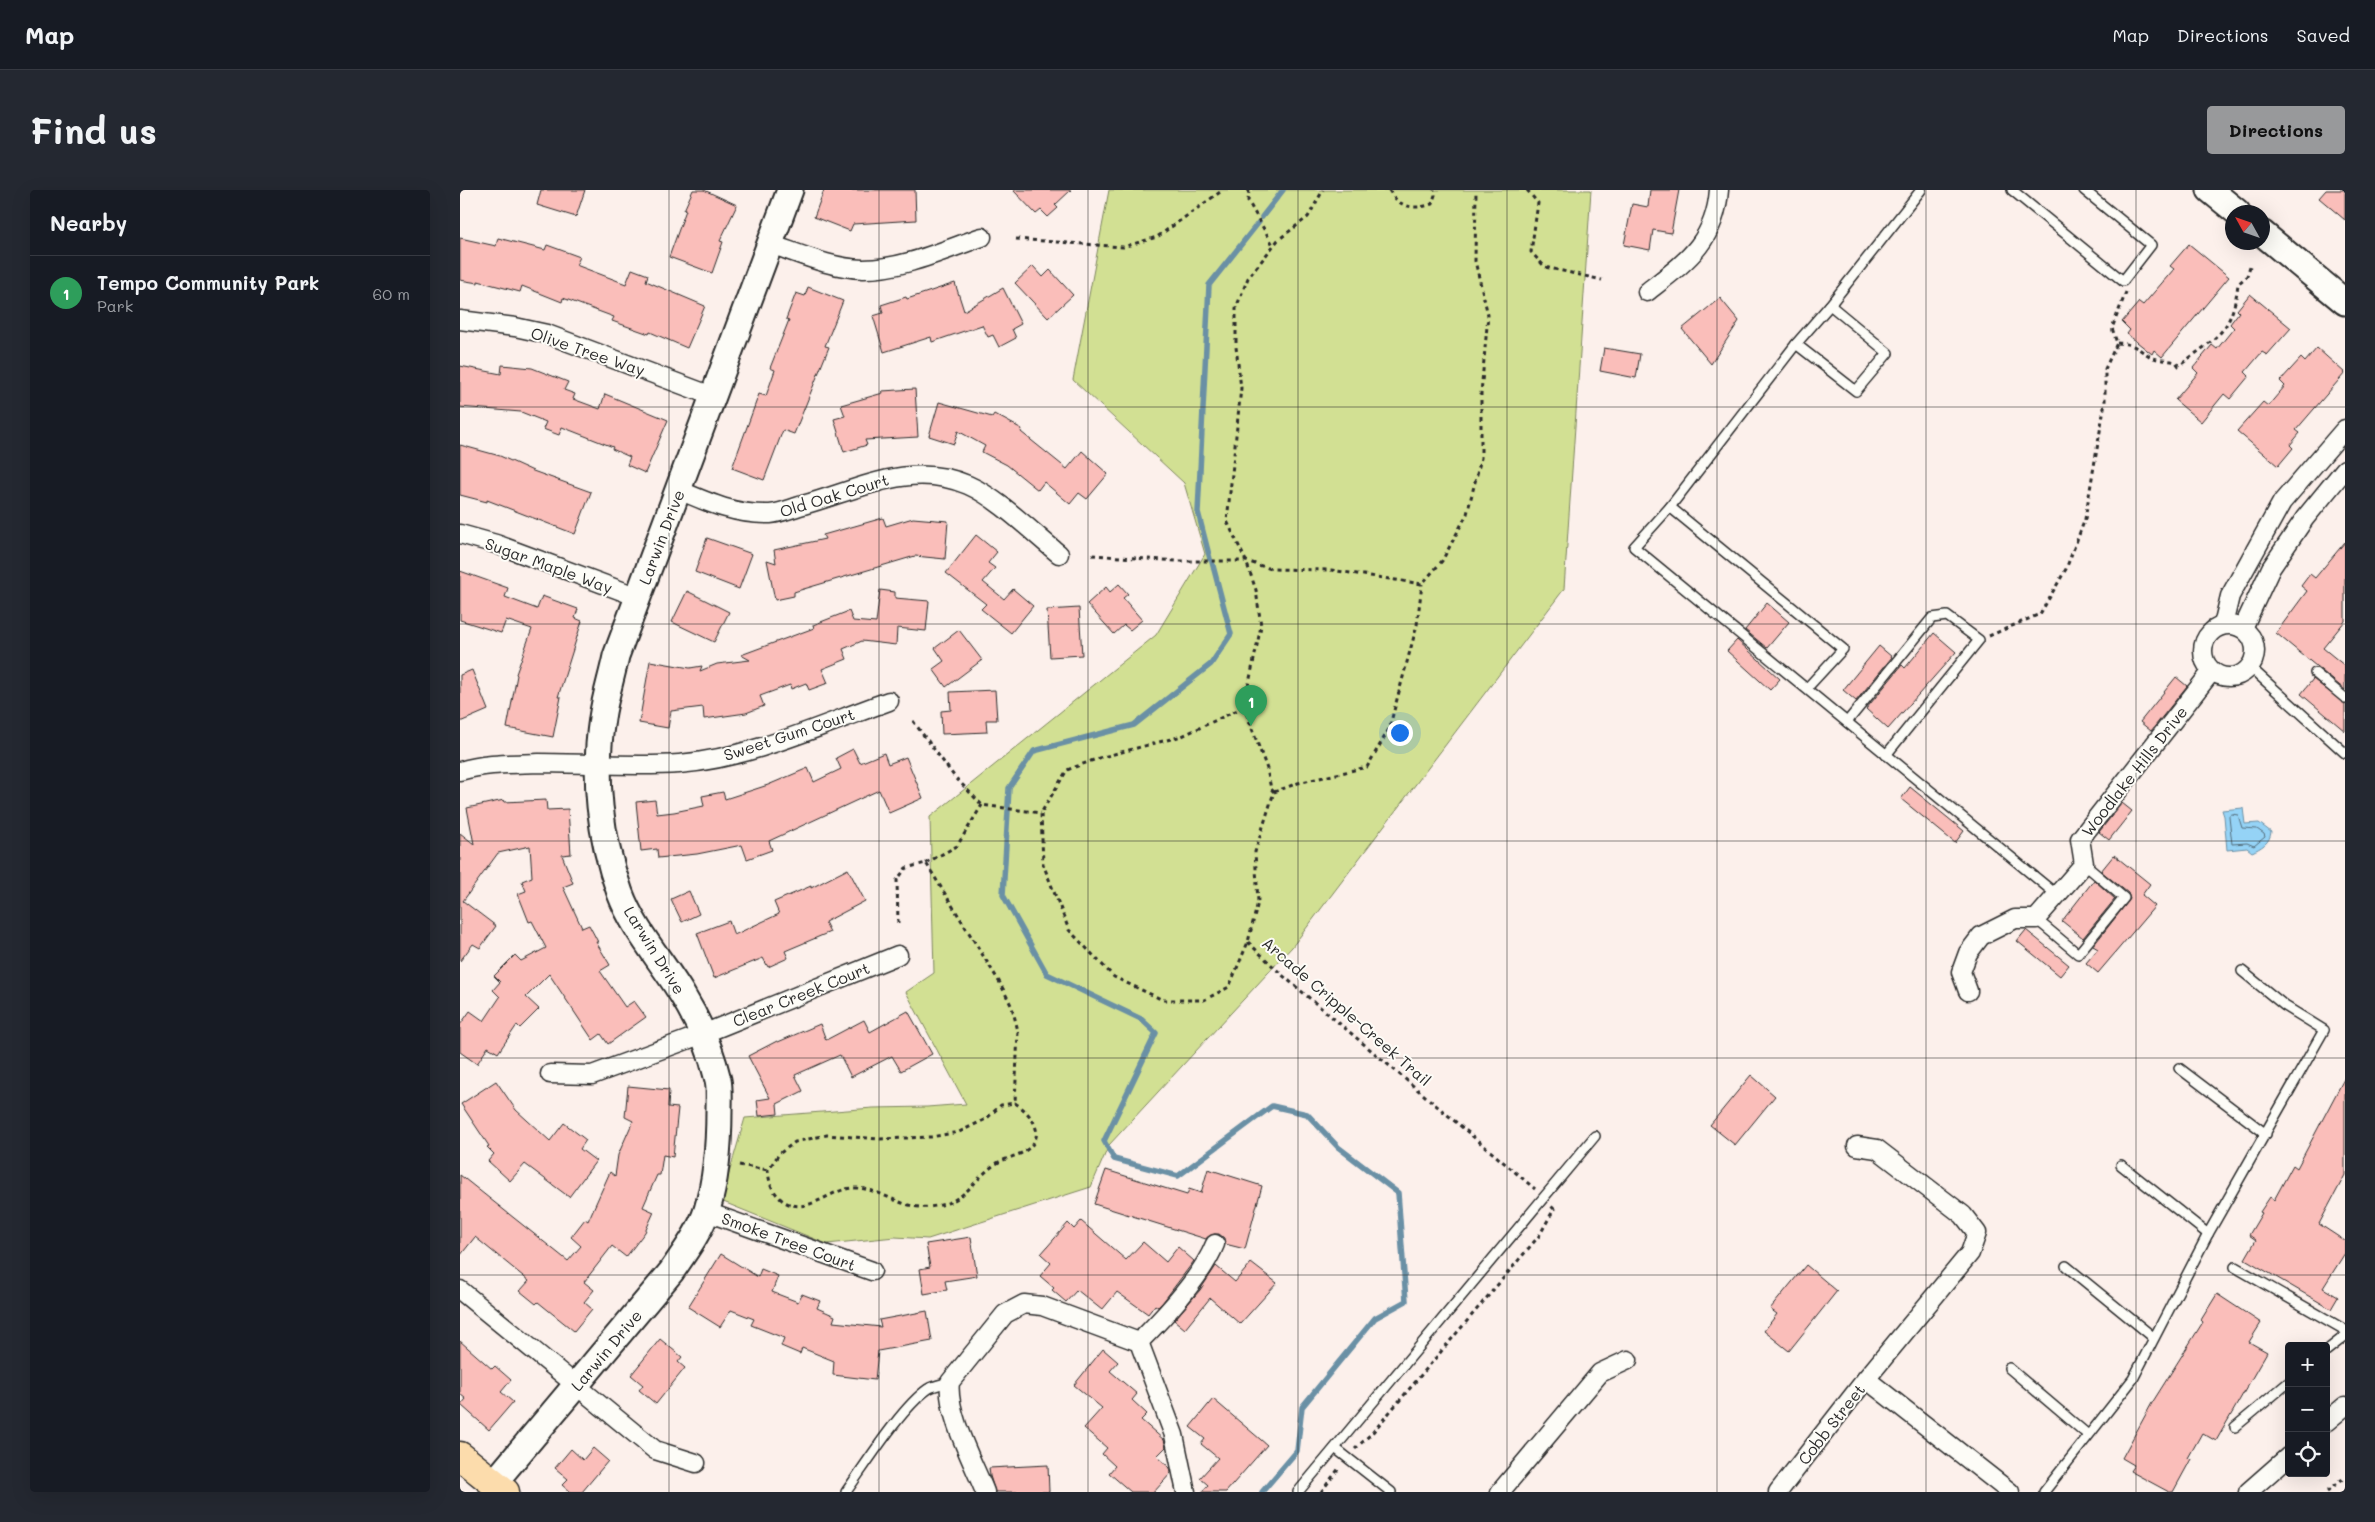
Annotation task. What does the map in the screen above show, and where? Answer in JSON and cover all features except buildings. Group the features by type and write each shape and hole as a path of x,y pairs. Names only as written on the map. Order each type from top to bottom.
{"main road":[{"path":"460,1456 499,1488"}],"street":[{"name":"Larwin Drive","path":"499,1488 576,1386 671,1272 690,1244 707,1212 719,1151 718,1082 703,1034 684,997 640,931 621,894 607,847 600,810 598,764 602,718 616,656 790,190"},
{"path":"1647,292 1684,263 1703,242 1715,218 1719,190"},
{"path":"2210,190 2229,205"},
{"path":"770,244 833,265 863,269 895,266 982,237"},
{"path":"2270,240 2345,302"},
{"name":"Olive Tree Way","path":"460,320 515,327 547,334 712,396"},
{"path":"2223,625 2230,596 2282,502 2345,429"},
{"path":"2243,628 2271,568 2305,518 2345,469"},
{"name":"Old Oak Court","path":"679,490 722,508 745,514 772,514 888,478 918,474 942,477 969,485 996,503 1059,554"},
{"path":"2282,502 2305,518"},
{"name":"Sugar Maple Way","path":"460,534 480,539 638,598"},
{"path":"2230,624 2243,628 2250,634 2256,650 2250,667 2244,673 2228,677 2212,671 2204,658 2203,649 2209,634 2223,625 2230,624"},
{"name":"Woodlake Hills Drive","path":"2084,864 2080,839 2212,671"},
{"name":"Sweet Gum Court","path":"460,771 494,764 634,766 680,764 743,752 889,701"},
{"path":"1968,992 1961,972 1968,953 1981,936 2015,919 2036,919 2084,864"},
{"name":"Clear Creek Court","path":"550,1074 592,1075 703,1034 898,954"},
{"name":"Cobb Street","path":"1778,1492 1866,1379 1970,1253 1977,1233 1963,1215 1877,1149 1857,1146"},
{"name":"Smoke Tree Court","path":"707,1212 872,1271"},
{"path":"1139,1342 1158,1324 1209,1260 1215,1244"},
{"path":"460,1290 655,1450 696,1463"},
{"path":"985,1492 952,1410 949,1394 950,1382 1005,1314 1024,1304 1042,1306 1139,1342 1174,1435 1186,1492"},
{"path":"1500,1492 1600,1373 1628,1360"},
{"path":"1866,1379 2010,1492"},
{"path":"2330,1419 2345,1406"},
{"path":"2248,1492 2285,1460"}],"lane":[{"path":"1921,190 1830,305 1796,344 1670,506 1634,547 1808,688 1886,755 2057,895"},
{"path":"2012,190 2123,281 2152,245 2084,190"},
{"path":"1796,344 1856,391 1888,353 1830,305"},
{"path":"1670,506 1843,649 1808,688"},
{"path":"1847,722 1932,618 1947,616 1979,640 1886,755"},
{"path":"2250,667 2345,753"},
{"path":"2315,673 2345,698"},
{"path":"2036,919 2078,954 2124,898 2084,864"},
{"path":"2044,1492 2133,1379 2208,1234 2324,1030 2285,1006 2242,971"},
{"path":"2179,1068 2266,1134"},
{"path":"1298,1492 1595,1136"},
{"path":"2121,1165 2208,1234"},
{"path":"2066,1266 2153,1338"},
{"path":"2235,1267 2345,1330"},
{"path":"2330,1349 2345,1336"},
{"path":"2009,1368 2088,1435"},
{"path":"846,1492 892,1428 916,1400 929,1388 950,1382"},
{"path":"2235,1427 2285,1385"},
{"path":"1335,1448 1348,1456 1391,1492"}],"path":[{"path":"1016,239 1122,247 1157,237 1223,190"},
{"path":"1249,190 1248,201 1273,245"},
{"path":"1323,190 1308,217 1273,245 1248,278 1236,308 1236,347 1241,388 1227,521 1246,561 1256,590 1261,626 1244,707 1267,769 1271,789 1274,792 1298,783 1367,767 1389,729 1417,625 1422,584 1442,561 1467,514 1481,458 1481,393 1488,315 1475,261 1476,190"},
{"path":"1390,190 1400,203 1417,209 1432,204 1435,195 1434,190"},
{"path":"1527,190 1538,203 1531,252 1545,267 1602,280"},
{"path":"2117,343 2130,343 2152,357 2176,362 2179,366 2221,334 2228,324 2235,308 2238,284 2248,276 2251,263"},
{"path":"1979,640 2040,614 2066,568 2086,519 2105,402 2105,369 2117,343 2112,328 2126,294 2123,281"},
{"path":"1092,555 1178,561 1246,561 1271,568 1331,570 1422,584"},
{"path":"1244,707 1182,736 1099,758 1067,770 1041,813 1043,864 1069,930 1114,976 1163,1000 1204,1000 1229,987 1248,942"},
{"path":"913,721 954,776 982,805 1041,813"},
{"name":"Arcade Cripple-Creek Trail","path":"1274,792 1255,852 1258,902 1248,942 1281,974 1544,1197"},
{"path":"898,923 897,880 906,868 926,863 957,846 982,805"},
{"path":"926,863 1000,983 1012,1007 1018,1031 1015,1103"},
{"path":"1015,1103 1027,1110 1034,1118 1037,1128 1035,1140 1026,1150 994,1166 969,1191 951,1203 929,1207 914,1207 872,1191 850,1188 815,1203 800,1206 786,1203 775,1194 769,1184 768,1170 780,1154 795,1142 827,1135 880,1139 931,1137 959,1132 986,1119 1001,1105 1015,1103"},
{"path":"738,1165 768,1170"},
{"path":"1321,1492 1348,1456 1372,1433 1539,1236 1554,1210 1544,1197"},
{"path":"2327,1492 2345,1476"}],"green space":[{"path":"1109,190 1591,190 1564,589 1292,947 1109,1145 1091,1187 928,1239 895,1237 827,1244 721,1201 745,1118 873,1108 966,1104 906,992 934,973 930,817 1156,635 1205,554 1184,483 1073,380"}],"water":[{"path":"2243,808 2245,824 2259,823 2271,832 2269,839 2265,845 2252,852 2247,848 2227,850 2222,810"}],"waterway":[{"path":"1262,217 1283,190"},
{"path":"1210,559 1198,512 1209,285 1259,222"},
{"path":"1008,806 1009,788 1034,751 1134,725 1211,664 1231,634 1212,562"},
{"path":"1008,811 1003,895 1047,974 1141,1019 1156,1033 1104,1141 1114,1159 1178,1176 1272,1106 1307,1114 1338,1147 1398,1193 1406,1301 1375,1318 1302,1407 1297,1451 1262,1492"}],"place":[{"name":"Tempo Community Park","path":"1251,726"}]}
